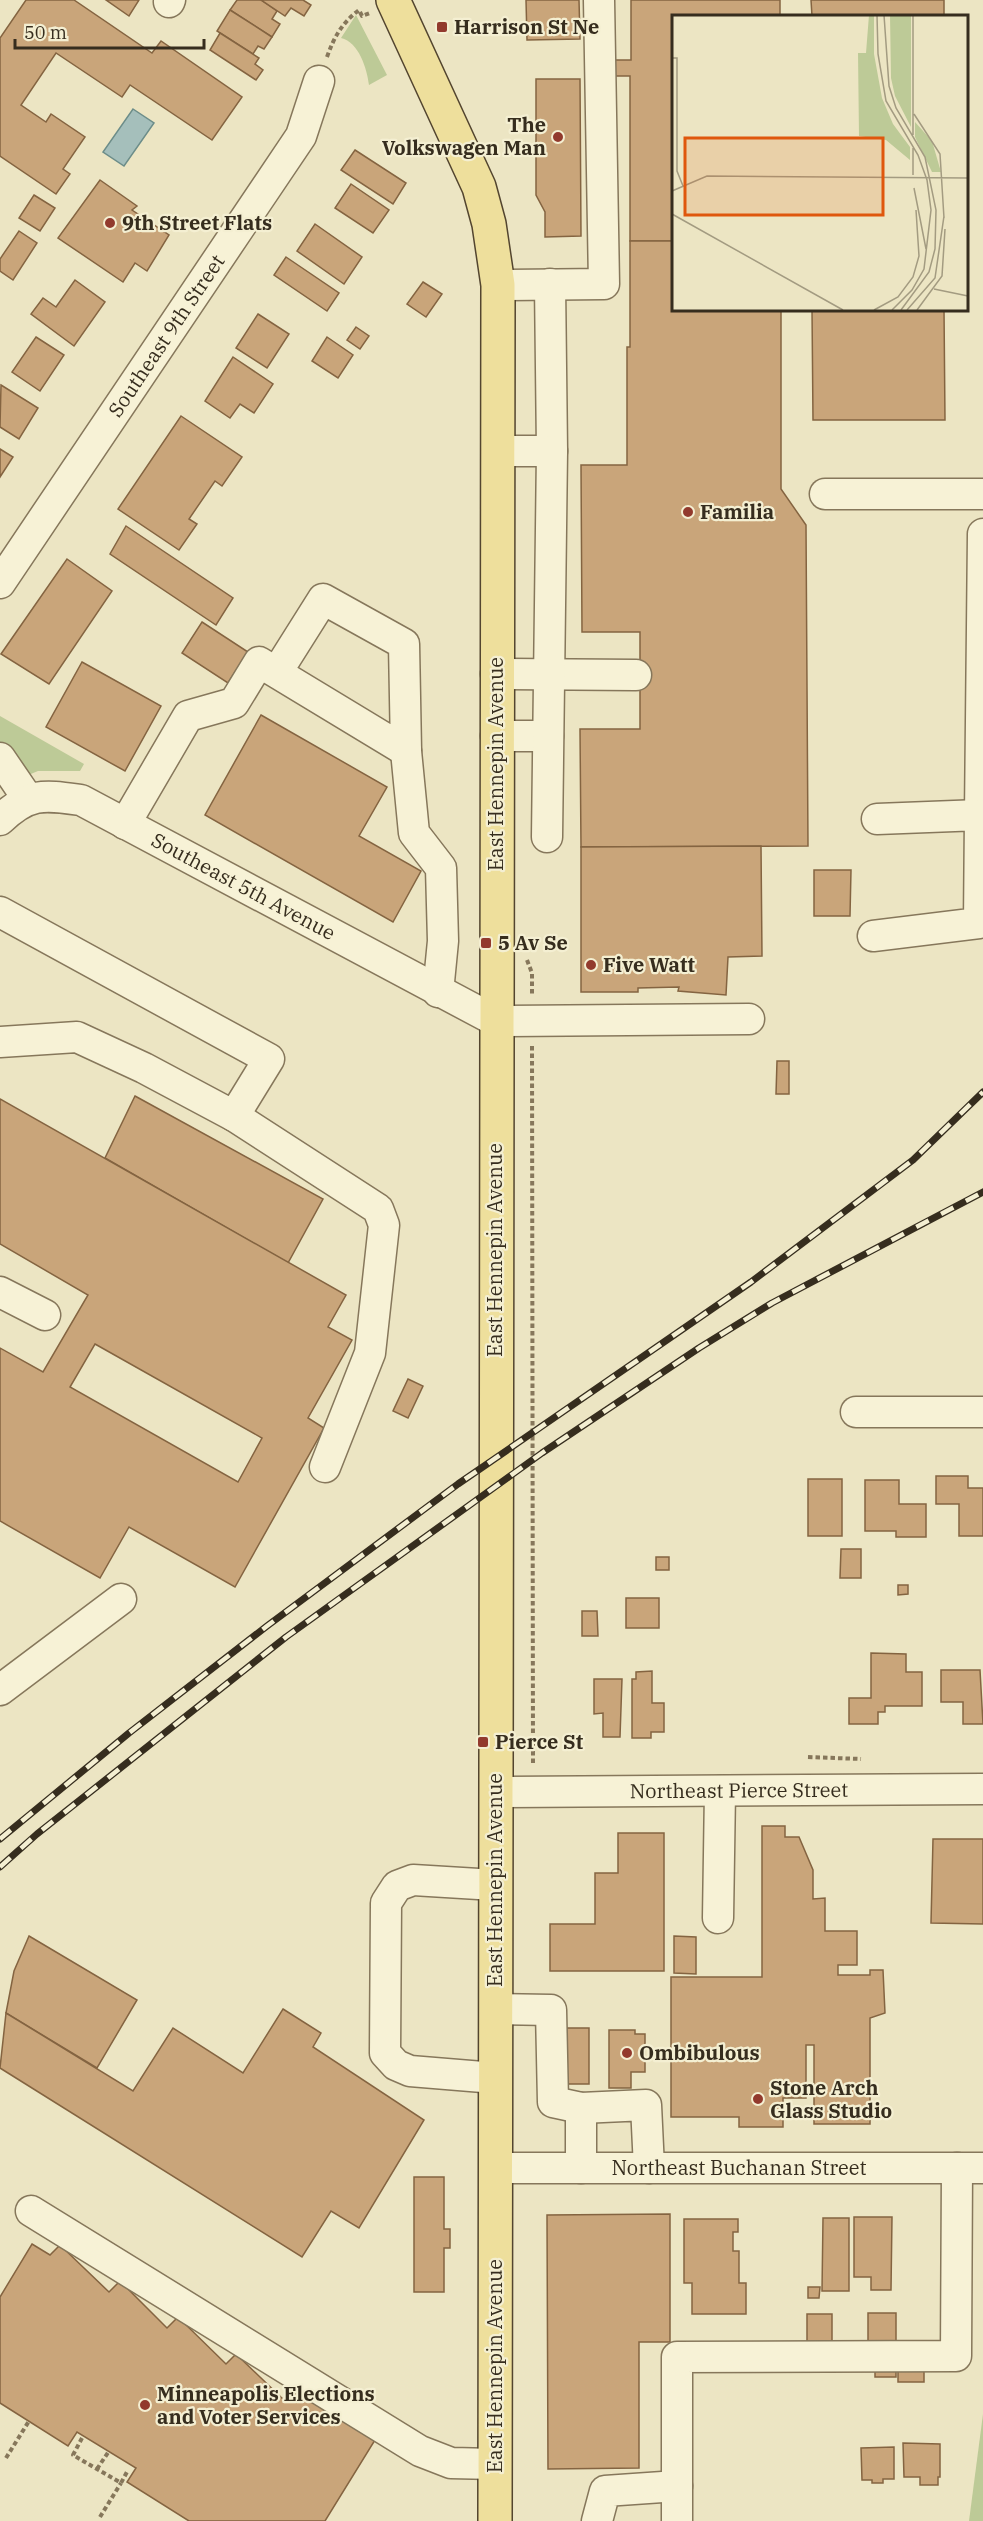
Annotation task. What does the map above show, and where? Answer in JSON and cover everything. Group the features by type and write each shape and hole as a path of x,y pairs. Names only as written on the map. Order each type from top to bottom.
{"main road":[{"name":"East Hennepin Avenue","path":"393,0 479,187 489,224 498,285 495,2521"}],"street":[{"path":"498,285 604,284 599,0"},
{"name":"Southeast 9th Street","path":"0,583 301,136 319,81"},
{"path":"547,837 552,451 550,284"},
{"path":"497,451 552,451"},
{"path":"825,494 983,494"},
{"path":"873,936 979,923 983,534"},
{"path":"277,672 323,599 404,644 406,751 414,833 441,868 443,941 438,992"},
{"path":"124,824 188,716 234,703 259,662 406,751"},
{"path":"496,674 636,675"},
{"path":"496,736 548,736"},
{"path":"0,758 28,799 0,820"},
{"name":"Southeast 5th Avenue","path":"28,799 49,796 81,800 496,1021"},
{"path":"877,819 981,814"},
{"path":"0,912 269,1059 234,1116"},
{"path":"496,1021 749,1019"},
{"path":"0,1042 77,1037 144,1068 234,1116 378,1209 384,1225 370,1353 325,1467"},
{"path":"0,1292 45,1315"},
{"path":"856,1412 983,1412"},
{"path":"0,1690 121,1599"},
{"name":"Northeast Pierce Street","path":"495,1792 983,1789"},
{"path":"718,1918 720,1791"},
{"path":"495,1885 413,1880 397,1886 386,1904 386,2053 396,2066 410,2071 495,2078"},
{"path":"495,2009 551,2010 553,2102 581,2108 646,2105 649,2168"},
{"path":"581,2108 581,2168"},
{"name":"Northeast Buchanan Street","path":"495,2168 970,2168"},
{"path":"677,2521 677,2357 956,2356 970,2168"},
{"path":"31,2211 420,2451 451,2463 495,2464"},
{"path":"597,2521 605,2491 677,2486"}],"path":[{"path":"335,36 345,21 360,10 362,16"},
{"path":"532,1021 533,1792"},
{"path":"808,1757 861,1759"},
{"path":"6,2458 29,2421"},
{"path":"82,2438 73,2455 121,2483"},
{"path":"97,2469 109,2451"},
{"path":"100,2517 128,2470"}],"green space":[{"path":"356,15 387,75 369,85 364,64 357,50 341,38"},
{"path":"0,716 84,764 80,771 38,771 26,776 0,749"},
{"path":"983,2414 983,2521 969,2521"}],"water":[{"path":"133,109 154,123 124,166 103,152"}],"building":[{"path":"26,0 74,0 152,53 161,41 242,97 212,140 130,85 122,97 56,53 21,105 46,122 51,114 85,137 63,169 70,174 56,194 0,156 0,38"},
{"path":"106,0 139,0 129,16"},
{"path":"237,0 261,0 277,11 272,19 280,24 272,37 230,10"},
{"path":"261,0 303,0 311,5 304,16 291,8 285,16"},
{"path":"526,0 579,0 580,39 527,40"},
{"path":"631,0 780,0 780,15 672,15 672,241 630,241 630,76 607,76 607,60 631,60"},
{"path":"811,0 944,0 944,15 812,15"},
{"path":"230,10 272,37 264,49 258,46 253,54 217,31"},
{"path":"220,33 259,58 255,64 263,70 256,80 210,50"},
{"name":"The Volkswagen Man","path":"536,79 580,79 581,236 545,237 545,212 536,195"},
{"path":"355,150 406,183 393,204 341,170"},
{"name":"9th Street Flats","path":"100,180 137,206 132,210 169,235 147,271 135,263 123,282 58,238"},
{"path":"351,184 389,210 373,233 335,208"},
{"path":"34,195 55,208 40,231 19,218"},
{"path":"315,224 362,257 344,284 297,251"},
{"path":"19,231 37,243 13,280 0,271 0,259"},
{"path":"630,241 672,241 672,310 781,310 781,489 806,525 808,846 581,847 580,729 640,729 640,632 582,632 581,465 627,465 627,347 630,347"},
{"path":"286,257 339,293 327,311 274,275"},
{"path":"75,280 105,302 74,346 31,314 43,298 56,307"},
{"path":"423,282 442,294 426,317 407,304"},
{"path":"812,310 944,310 945,420 813,420"},
{"path":"258,314 289,334 267,368 236,348"},
{"path":"356,327 369,336 360,349 347,340"},
{"path":"36,337 64,355 40,391 12,372"},
{"path":"327,337 353,355 338,378 312,361"},
{"path":"233,357 273,384 254,413 240,404 230,418 205,401"},
{"path":"1,385 38,408 19,439 0,427"},
{"path":"181,416 242,457 222,486 215,481 189,519 197,524 179,550 118,509"},
{"path":"0,449 13,457 0,477"},
{"path":"126,526 233,598 216,625 110,554"},
{"path":"67,559 112,591 49,684 1,654"},
{"path":"202,622 248,652 228,683 182,653"},
{"path":"82,662 161,706 125,771 46,727"},
{"path":"261,715 387,787 359,836 421,871 393,922 205,815"},
{"path":"761,846 762,956 728,957 726,995 678,991 679,987 638,988 638,992 581,992 581,847"},
{"path":"814,870 851,870 850,916 814,916"},
{"path":"777,1061 789,1061 789,1094 776,1094"},
{"path":"135,1096 323,1199 288,1263 105,1158"},
{"path":"0,1099 346,1295 328,1327 352,1340 308,1418 324,1428 235,1587 129,1527 100,1578 0,1521 0,1348 43,1372 88,1295 0,1244","holes":["95,1344 262,1438 238,1482 70,1387"]},
{"path":"408,1379 423,1386 408,1418 393,1411"},
{"path":"936,1476 968,1476 968,1488 983,1488 983,1536 959,1536 959,1504 936,1504"},
{"path":"808,1479 842,1479 842,1536 808,1536"},
{"path":"865,1480 899,1480 899,1504 926,1504 926,1537 896,1537 896,1531 865,1531"},
{"path":"841,1549 861,1549 861,1578 840,1578"},
{"path":"656,1557 669,1557 669,1570 656,1570"},
{"path":"898,1585 908,1585 908,1594 898,1595"},
{"path":"626,1598 659,1598 659,1628 626,1628"},
{"path":"582,1611 597,1611 598,1636 582,1636"},
{"path":"871,1653 906,1654 906,1672 922,1672 922,1706 885,1706 885,1712 878,1712 878,1724 849,1724 849,1698 871,1698"},
{"path":"941,1670 980,1670 983,1724 963,1724 963,1702 941,1702"},
{"path":"652,1671 652,1703 664,1703 664,1732 651,1732 651,1738 632,1738 632,1679 636,1679 636,1672"},
{"path":"594,1679 622,1679 620,1737 603,1737 603,1713 594,1714"},
{"path":"762,1826 785,1826 785,1837 799,1837 813,1870 813,1899 825,1898 825,1931 857,1931 857,1965 838,1965 838,1975 870,1975 870,1970 883,1970 885,2013 870,2018 870,2124 814,2124 814,2045 806,2045 806,2098 783,2098 783,2127 739,2127 739,2117 671,2117 671,1977 762,1977"},
{"path":"618,1833 664,1833 664,1971 550,1971 550,1924 595,1924 595,1873 618,1873"},
{"path":"933,1839 983,1839 983,1924 931,1923"},
{"path":"29,1936 137,2000 97,2068 6,2013 14,1971"},
{"path":"674,1936 696,1937 696,1974 674,1973"},
{"path":"283,2009 321,2033 313,2047 424,2120 359,2228 331,2211 302,2257 0,2068 6,2013 133,2091 173,2028 243,2073"},
{"path":"561,2028 589,2028 589,2084 561,2084"},
{"name":"Ombibulous","path":"609,2030 635,2030 635,2034 645,2034 645,2072 631,2072 631,2088 609,2088"},
{"path":"414,2177 444,2177 444,2229 450,2229 450,2248 444,2248 444,2292 414,2292"},
{"path":"670,2214 670,2342 639,2342 639,2468 548,2469 547,2215"},
{"path":"854,2217 892,2217 891,2290 871,2290 871,2277 854,2277"},
{"path":"823,2218 849,2218 849,2291 822,2291"},
{"path":"684,2219 738,2219 738,2232 733,2232 733,2251 739,2251 739,2283 746,2283 746,2314 692,2314 692,2283 684,2283"},
{"path":"32,2244 50,2255 60,2245 109,2292 120,2281 167,2328 178,2317 226,2364 236,2354 285,2401 294,2391 375,2440 325,2521 189,2521 127,2482 136,2468 77,2432 68,2446 0,2403 0,2297"},
{"path":"808,2287 820,2287 819,2298 808,2298"},
{"path":"868,2313 896,2313 896,2343 868,2343"},
{"path":"807,2314 832,2314 832,2345 807,2345"},
{"path":"875,2361 896,2361 896,2377 875,2377"},
{"path":"898,2361 924,2361 924,2382 898,2382"},
{"path":"903,2443 940,2444 938,2485 920,2485 920,2477 904,2477"},
{"path":"894,2447 894,2479 883,2479 883,2483 862,2480 861,2448"}],"railway":[{"path":"0,1839 129,1733 267,1626 458,1484 751,1282 913,1160 983,1092"},
{"path":"0,1867 37,1834 286,1637 542,1453 699,1348 772,1303 983,1192"}],"place":[{"name":"Harrison St Ne","path":"442,27"},
{"name":"The Volkswagen Man","path":"558,137"},
{"name":"9th Street Flats","path":"110,223"},
{"name":"Familia","path":"688,512"},
{"name":"5 Av Se","path":"486,943"},
{"name":"Five Watt","path":"591,965"},
{"name":"Pierce St","path":"483,1742"},
{"name":"Ombibulous","path":"627,2053"},
{"name":"Stone Arch Glass Studio","path":"758,2099"},
{"name":"Minneapolis Elections and Voter Services","path":"145,2405"}]}
